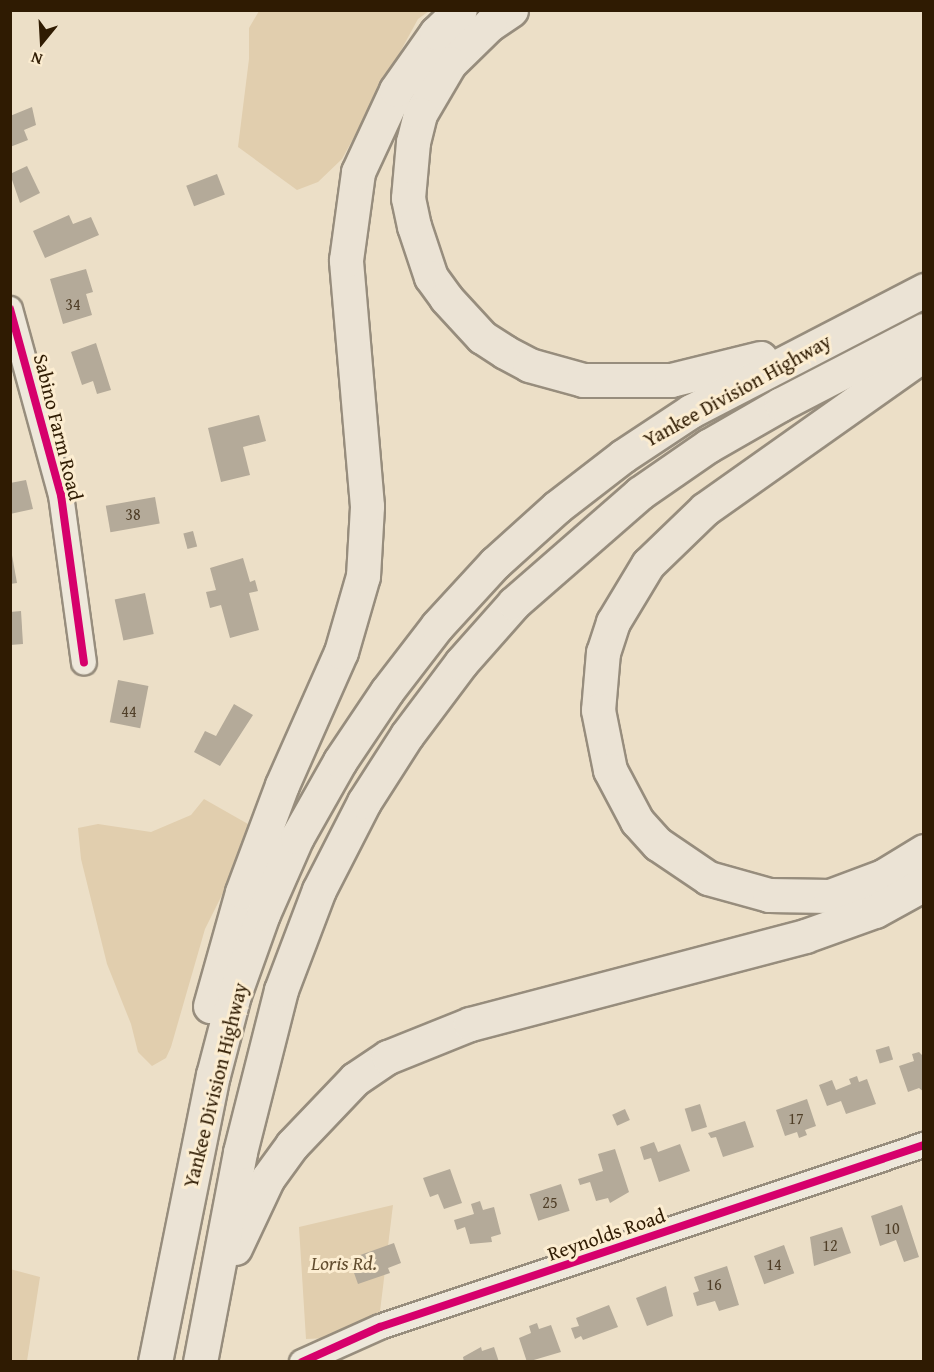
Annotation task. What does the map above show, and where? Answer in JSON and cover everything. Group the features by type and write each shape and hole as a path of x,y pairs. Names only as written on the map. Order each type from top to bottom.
{"highway":[{"path":"187,1198 203,1051 224,951 279,794 345,642 363,576 367,506 346,260 358,172 368,144 396,90 436,33 460,10"},
{"path":"511,10 468,44 434,88 420,114 408,170 408,198 422,255 446,298 482,337 529,364 583,380 642,383 724,369 871,317"},
{"name":"Yankee Division Highway","path":"155,1362 187,1198 234,995 263,914 297,837 340,761 394,682 437,626 495,563 557,507 623,456 691,411 924,290"},
{"name":"Yankee Division Highway","path":"202,1351 240,1152 280,990 319,890 364,802 407,735 461,663 514,603 640,493 708,446 781,404 924,330"},
{"path":"924,354 705,509 648,564 613,622 603,652 598,710 610,770 637,821 658,844 708,879 769,895 830,896 883,876 924,850"},
{"path":"202,1351 245,1223 268,1178 324,1108 355,1079 388,1057 470,1024 806,936 875,910 924,884"}],"street":[{"name":"Sabino Farm Road","path":"10,309 61,495 84,662"},
{"name":"Reynolds Road","path":"302,1362 380,1327 924,1145"}],"green space":[{"path":"259,11 429,11 418,19 342,159 318,182 297,190 238,147 249,59 249,28"},
{"path":"204,799 248,824 252,835 205,929 171,1047 166,1058 152,1066 138,1052 131,1024 107,964 81,859 78,828 98,824 151,832 191,815"},
{"name":"Loris Rd.","path":"393,1205 377,1336 306,1339 299,1227"},
{"path":"10,1269 40,1277 27,1361 11,1361"}],"building":[{"path":"32,107 36,125 24,130 28,140 10,147 10,116"},
{"path":"27,166 40,193 20,203 10,174"},
{"path":"217,174 225,195 194,206 186,186"},
{"path":"69,215 73,224 91,217 99,235 45,258 33,231"},
{"path":"86,269 93,292 86,294 92,315 63,324 50,279"},
{"path":"96,343 111,390 97,394 93,381 82,385 71,352"},
{"path":"259,415 266,441 243,447 250,475 221,482 208,428"},
{"path":"26,480 33,509 10,514 10,483"},
{"path":"155,497 160,524 110,532 106,506"},
{"path":"193,531 197,546 187,549 183,534"},
{"path":"10,544 17,583 10,584"},
{"path":"243,558 250,582 255,580 258,591 249,593 259,630 230,638 221,605 210,608 206,592 216,590 210,568"},
{"path":"145,593 154,634 123,641 115,599"},
{"path":"21,611 23,644 10,645 10,612"},
{"path":"118,680 148,686 140,728 110,722"},
{"path":"234,704 253,715 220,766 194,752 205,731 216,736"},
{"path":"889,1046 893,1059 880,1063 876,1050"},
{"path":"919,1052 924,1057 924,1092 919,1088 908,1092 899,1066 914,1061 912,1054"},
{"path":"857,1076 859,1082 867,1079 876,1104 846,1114 841,1101 827,1106 819,1085 832,1080 836,1090 851,1084 849,1079"},
{"path":"807,1099 816,1126 805,1130 807,1135 799,1138 797,1132 785,1136 776,1110"},
{"path":"700,1104 707,1127 692,1132 685,1109"},
{"path":"625,1109 630,1120 617,1126 612,1115"},
{"path":"745,1121 754,1147 723,1157 716,1137 711,1138 708,1133"},
{"path":"654,1142 658,1152 680,1144 690,1171 659,1182 651,1158 644,1160 640,1147"},
{"path":"615,1149 629,1192 610,1203 608,1198 596,1201 590,1182 580,1185 578,1179 603,1171 598,1154"},
{"path":"450,1169 462,1203 444,1209 438,1194 430,1197 423,1178"},
{"path":"561,1184 570,1211 538,1221 530,1194"},
{"path":"480,1201 483,1210 494,1207 501,1234 491,1237 492,1242 470,1244 465,1227 457,1230 454,1220 474,1214 471,1204"},
{"path":"902,1205 919,1257 904,1262 896,1240 880,1246 871,1216"},
{"path":"842,1227 851,1253 814,1266 810,1237"},
{"path":"394,1243 401,1263 388,1268 390,1273 358,1284 349,1259"},
{"path":"784,1245 794,1273 764,1284 754,1256"},
{"path":"727,1266 739,1305 719,1311 715,1301 697,1306 693,1293 699,1291 694,1277"},
{"path":"666,1286 673,1316 647,1326 636,1298"},
{"path":"609,1305 618,1327 583,1340 581,1336 575,1339 571,1328 579,1326 576,1318"},
{"path":"537,1323 539,1329 551,1325 561,1352 527,1362 519,1338 531,1333 529,1326"},
{"path":"481,1347 482,1351 494,1347 499,1362 464,1362 463,1357"}],"cycle path":[{"path":"10,309 61,495 84,662"},
{"path":"302,1362 380,1327 924,1145"}]}
